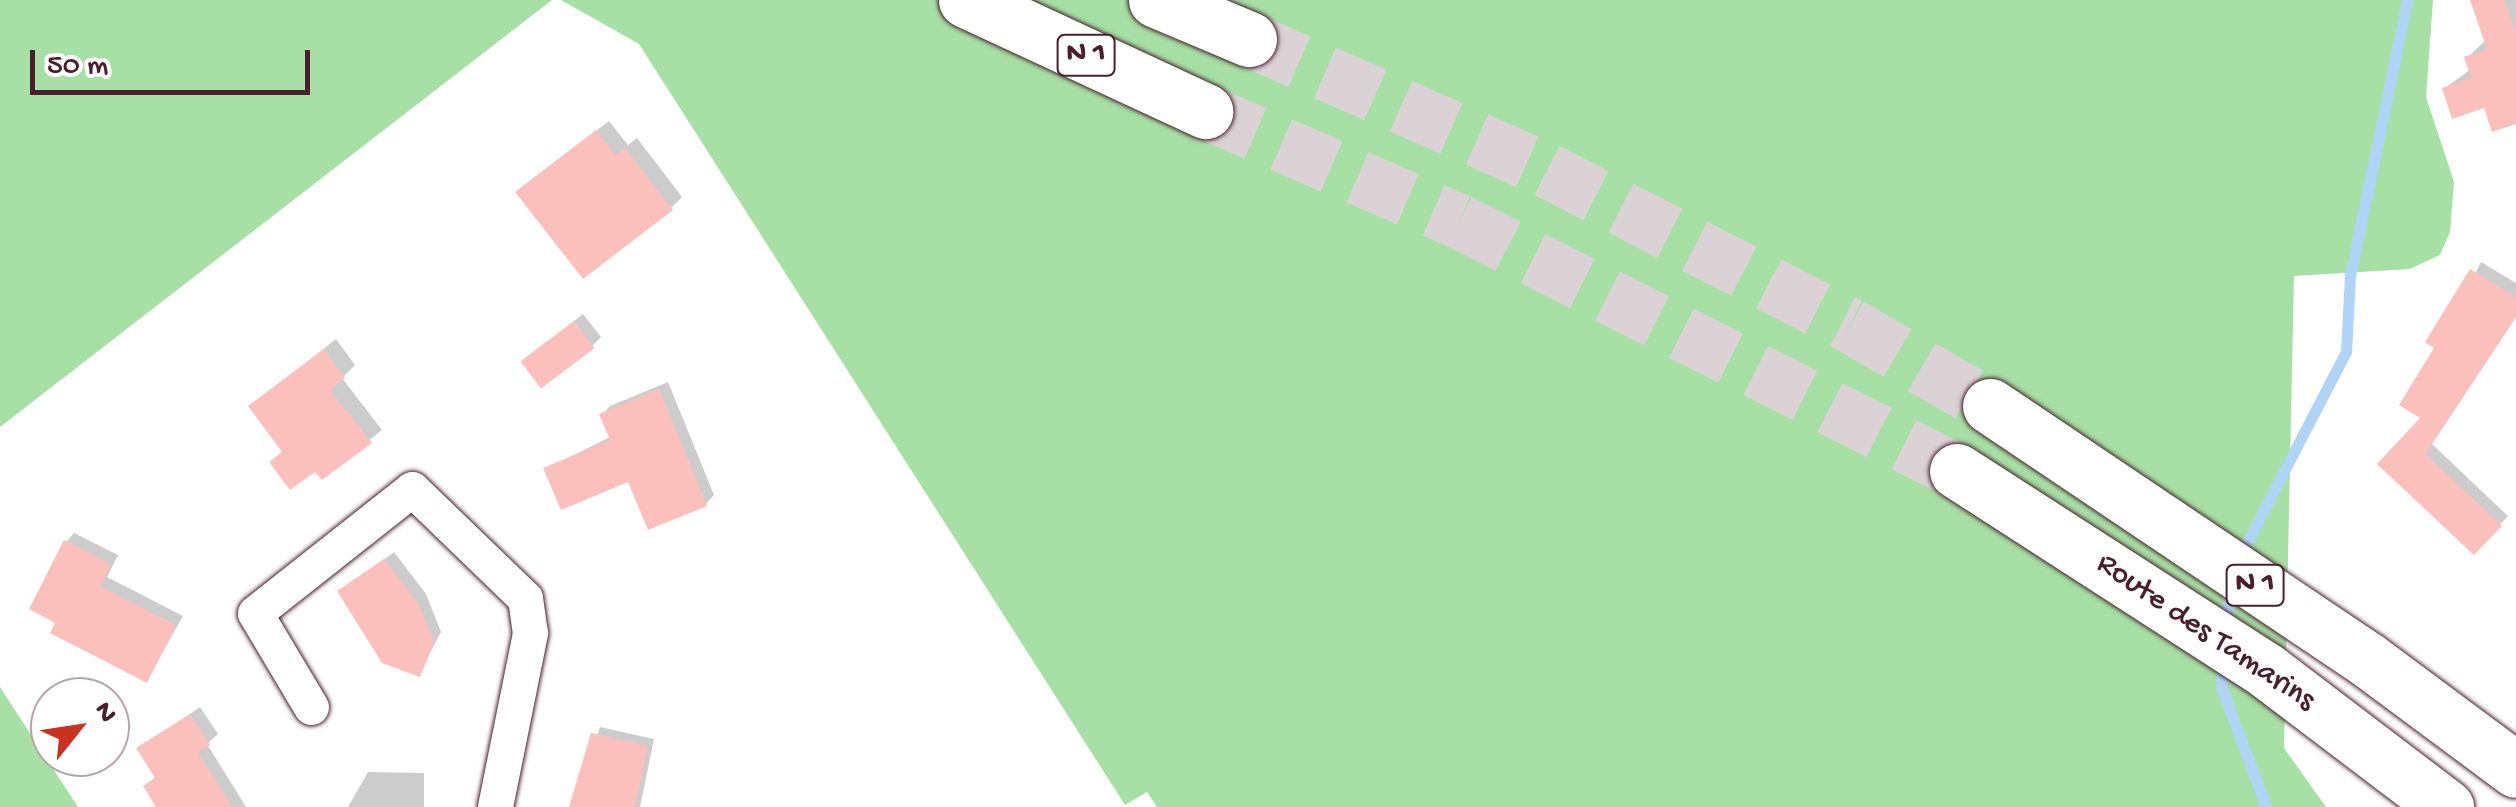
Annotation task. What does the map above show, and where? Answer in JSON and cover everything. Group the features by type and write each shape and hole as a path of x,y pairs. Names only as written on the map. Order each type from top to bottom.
{"highway":[{"name":"N 1","path":"966,0 1205,110"},
{"path":"1156,0 1249,39"},
{"name":"Route des Tamarins","path":"1990,406 2368,660 2516,770"},
{"name":"Route des Tamarins","path":"1957,472 2267,671 2446,807"}],"street":[{"path":"310,707 255,614 412,489 525,598 530,633 495,807"}],"green space":[{"path":"0,0 552,0 0,427"},
{"path":"561,0 2433,0 2426,97 2454,182 2450,232 2440,255 2410,269 2294,276 2284,748 2326,807 1157,807 1147,792 1125,805 639,44"},
{"path":"0,687 30,733 30,777 58,777 78,807 0,807"}],"building":[{"path":"2470,0 2504,0 2516,32 2516,124 2492,132 2484,108 2452,119 2442,88 2471,78 2464,57 2487,49"},
{"path":"596,130 615,155 625,148 673,210 583,279 515,192"},
{"path":"2470,269 2516,297 2516,317 2425,454 2502,526 2474,555 2377,464 2420,418 2399,405 2434,348 2425,342"},
{"path":"574,321 594,348 541,388 520,361"},
{"path":"324,349 345,378 330,390 372,443 322,480 315,472 290,490 269,462 282,452 248,406"},
{"path":"659,389 707,506 648,530 628,482 561,510 543,468 610,440 599,414"},
{"path":"64,540 111,564 100,586 176,625 147,683 50,633 55,623 29,609"},
{"path":"384,559 418,603 434,642 420,677 382,663 337,591"},
{"path":"190,714 210,745 198,752 232,807 156,807 143,786 155,778 136,748"},
{"path":"591,733 648,746 635,807 569,807"}],"waterway":[{"path":"2239,558 2346,352 2350,276 2407,0"},
{"path":"2226,626 2230,585"},
{"path":"2223,659 2221,686 2266,807"}],"tunnel":[{"path":"1249,39 1547,170 1850,325 1990,406"},
{"path":"1205,111 1459,221 1957,471"}]}
